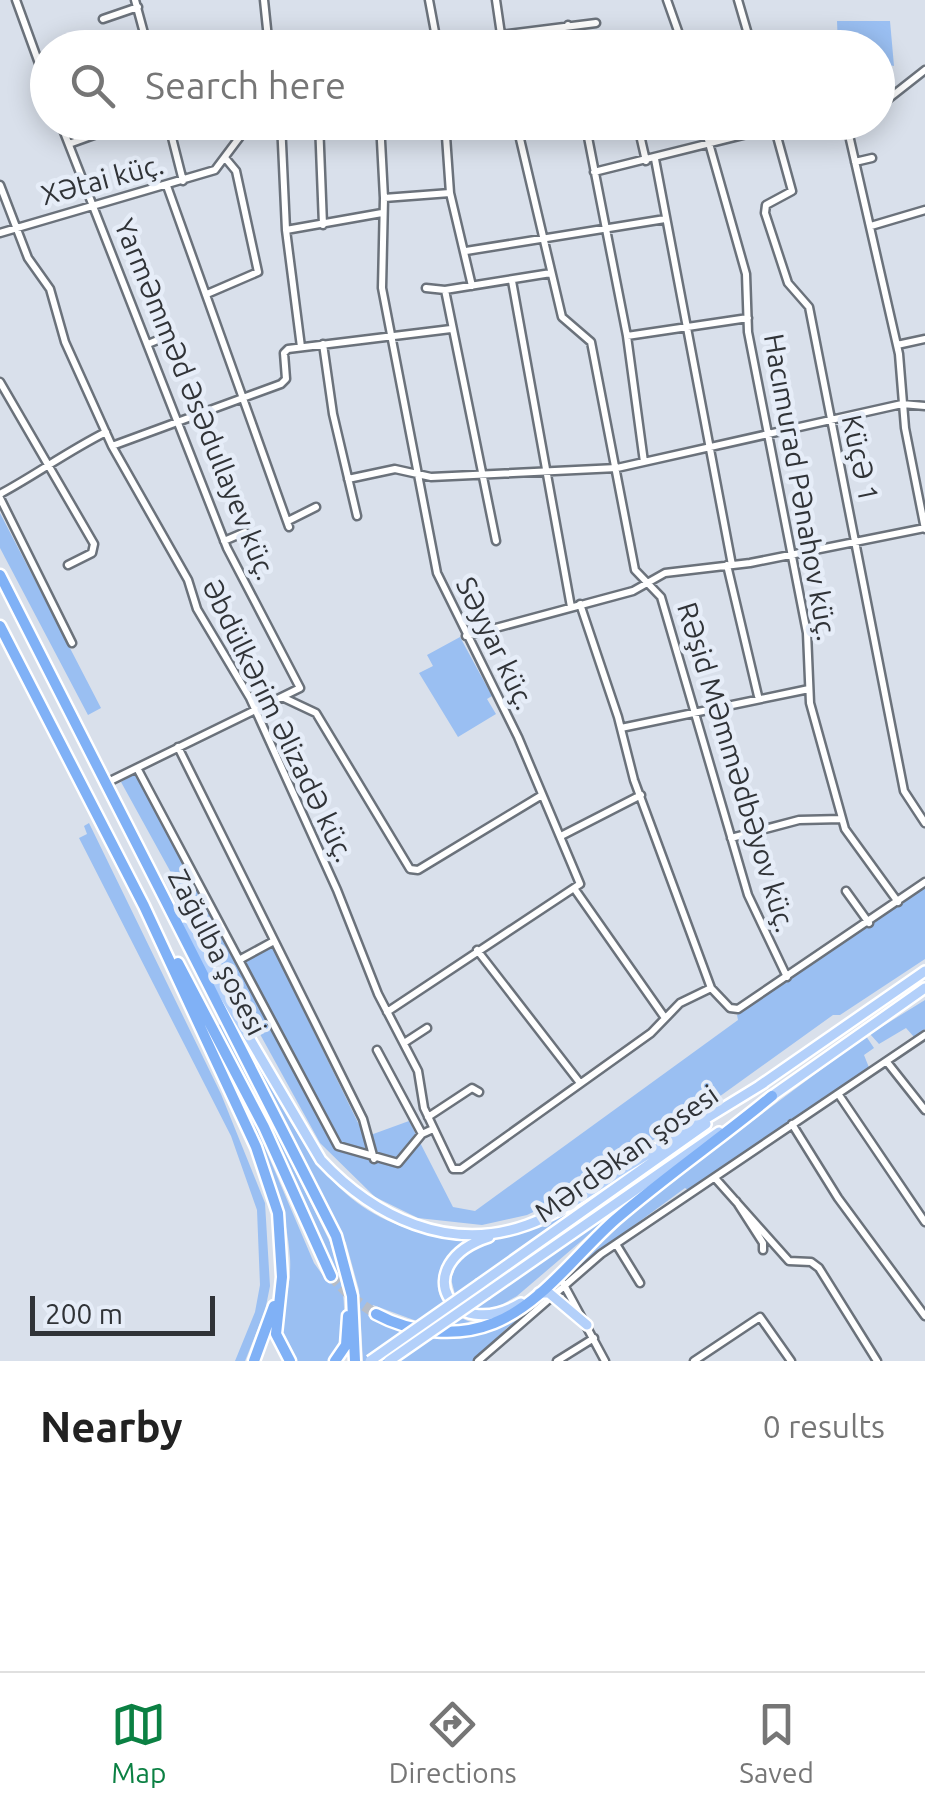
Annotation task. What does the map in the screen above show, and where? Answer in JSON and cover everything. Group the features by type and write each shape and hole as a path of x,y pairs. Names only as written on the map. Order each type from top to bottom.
{"highway":[{"name":"Zağulba şosesi","path":"0,576 340,1248 355,1322 357,1361"},
{"name":"Zağulba şosesi","path":"0,626 144,906"},
{"path":"144,906 256,1147 278,1213 281,1260 276,1334 290,1361"},
{"path":"144,906 264,1127 312,1242 332,1276"},
{"path":"376,1314 411,1328 457,1332 508,1317 560,1280 620,1216 772,1096"},
{"path":"336,1361 346,1346 348,1326 340,1248"},
{"path":"254,1361 272,1316 281,1260"}],"main road":[{"path":"166,898 294,1120 344,1186 392,1217 430,1230 469,1234 516,1228"},
{"name":"Mərdəkan şosesi","path":"483,1288 764,1082 925,971"},
{"name":"Mərdəkan şosesi","path":"483,1288 772,1096 925,988"},
{"path":"587,1325 547,1292 481,1318 458,1310 445,1290 446,1266 456,1252 562,1208 764,1082"},
{"path":"370,1361 483,1288"},
{"path":"389,1361 483,1288"}],"street":[{"path":"16,0 30,38"},
{"path":"264,0 267,30"},
{"path":"429,0 435,30"},
{"path":"496,0 499,30"},
{"path":"668,0 677,30"},
{"path":"738,0 747,30"},
{"path":"103,19 138,2 144,30"},
{"path":"534,30 596,23"},
{"path":"568,25 569,30"},
{"path":"895,94 925,70"},
{"name":"Yarməmməd Əsədullayev küç.","path":"67,140 224,541 300,688 282,696"},
{"path":"69,144 80,140"},
{"path":"173,140 183,181"},
{"name":"Xətai küç.","path":"0,232 96,208 220,168 239,140"},
{"path":"282,140 286,230 301,347"},
{"path":"320,140 324,224"},
{"name":"Səyyar küç.","path":"381,140 384,198 381,276 437,574 561,836 579,880 576,891"},
{"path":"446,140 450,193 472,286"},
{"name":"Rəşid Məmmədbəyov küç.","path":"520,140 564,320 590,339 635,570 661,597 692,712 759,926 786,977"},
{"path":"588,140 627,336 644,462"},
{"path":"641,140 646,161"},
{"name":"Hacımurad Pənahov küç.","path":"708,140 746,274 748,318 808,645 808,689 844,829 898,902"},
{"path":"594,172 725,140"},
{"name":"Küçə 1","path":"778,140 792,191 766,205 765,213 788,283 809,308 904,791 925,823"},
{"path":"466,636 648,583 666,573 925,529 902,404 897,345 852,140"},
{"path":"855,162 872,158"},
{"path":"207,294 255,277 258,272 236,171 226,159"},
{"path":"656,159 729,565 758,696"},
{"name":"Əbdülkərim Əlizadə küç.","path":"0,185 32,265 50,290 65,342 112,446 188,580 197,609 216,635 254,709 387,1012 421,1077 428,1117 455,1170 580,1083"},
{"path":"167,186 288,524 316,507"},
{"path":"384,198 450,193"},
{"path":"871,226 925,210"},
{"path":"286,230 382,213"},
{"path":"466,251 665,219"},
{"path":"426,288 445,290 552,273"},
{"path":"512,281 571,606"},
{"path":"445,290 496,541"},
{"path":"627,336 748,318"},
{"path":"112,446 284,382 284,353 301,347 451,328"},
{"path":"148,344 170,335"},
{"path":"897,345 925,339"},
{"path":"323,344 358,516"},
{"path":"0,382 94,544 92,553 68,565"},
{"path":"348,479 395,469 417,475 481,475 618,468 902,404 925,406"},
{"path":"72,643 0,496 48,463 106,432"},
{"path":"224,541 245,532"},
{"path":"580,604 641,795 711,988 730,1008 738,1009 925,882"},
{"path":"621,728 758,696 808,689"},
{"path":"106,783 282,696 316,713 410,870 418,870 542,795"},
{"path":"178,747 362,1119 374,1159"},
{"path":"137,768 336,1143 347,1152 398,1163 422,1134 433,1129"},
{"path":"561,836 641,795"},
{"path":"731,838 800,820 842,819"},
{"path":"387,1012 477,950 576,891 665,1018"},
{"path":"846,891 868,923"},
{"path":"239,960 274,941"},
{"path":"477,950 580,1083 651,1033 680,1003 711,988"},
{"path":"404,1043 427,1028"},
{"path":"478,1361 553,1297 560,1280 925,1035"},
{"path":"376,1050 422,1134"},
{"path":"887,1062 925,1110"},
{"path":"428,1117 472,1088 479,1092"},
{"path":"839,1095 925,1222"},
{"path":"792,1124 838,1198 925,1316"},
{"path":"716,1178 789,1260 816,1264 877,1361"},
{"path":"736,1199 763,1243 762,1250"},
{"path":"616,1244 640,1282"},
{"path":"560,1280 605,1361"},
{"path":"694,1361 760,1317 790,1361"},
{"path":"557,1361 594,1338"},
{"path":"707,1352 713,1361"}],"shaded area":[{"path":"837,21 890,21 891,30 837,30"},
{"path":"0,513 101,708 88,715 0,548"},
{"path":"460,637 492,696 487,699 496,714 458,737 419,673 433,666 427,655"},
{"path":"136,773 238,965 272,946 365,1137 409,1121 453,1207 475,1211 738,1020 737,1015 925,888 925,959 840,1015 833,1015 698,1112 550,1204 527,1215 482,1225 418,1218 375,1197 320,1143 121,782"},
{"path":"89,823 221,1094 265,1203 270,1286 265,1311 245,1361 235,1361 255,1312 260,1285 257,1210 231,1136 79,838 87,834 84,826"},
{"path":"925,1000 925,1029 914,1037 906,1028 879,1044 870,1034"},
{"path":"222,1024 330,1242 342,1288 344,1317 330,1361 296,1361 281,1343 290,1269 287,1229 261,1146 212,1041 253,1120 314,1263 327,1281 338,1273 315,1236 285,1156 218,1025"},
{"path":"866,1036 874,1048 864,1055 870,1070 690,1191 685,1188 568,1274 648,1199"},
{"path":"243,1040 312,1156 351,1198 400,1226 466,1239 445,1261 438,1285 447,1307 474,1323 433,1327 373,1305 368,1316 419,1333 454,1336 488,1330 545,1301 507,1328 473,1361 363,1361 359,1290 346,1243"},
{"path":"651,1159 455,1294 451,1279 460,1256 482,1244 539,1227"},
{"path":"672,1170 620,1208 517,1296 494,1309 471,1309"}],"tunnel":[{"path":"331,1276 351,1297 376,1314"}]}
